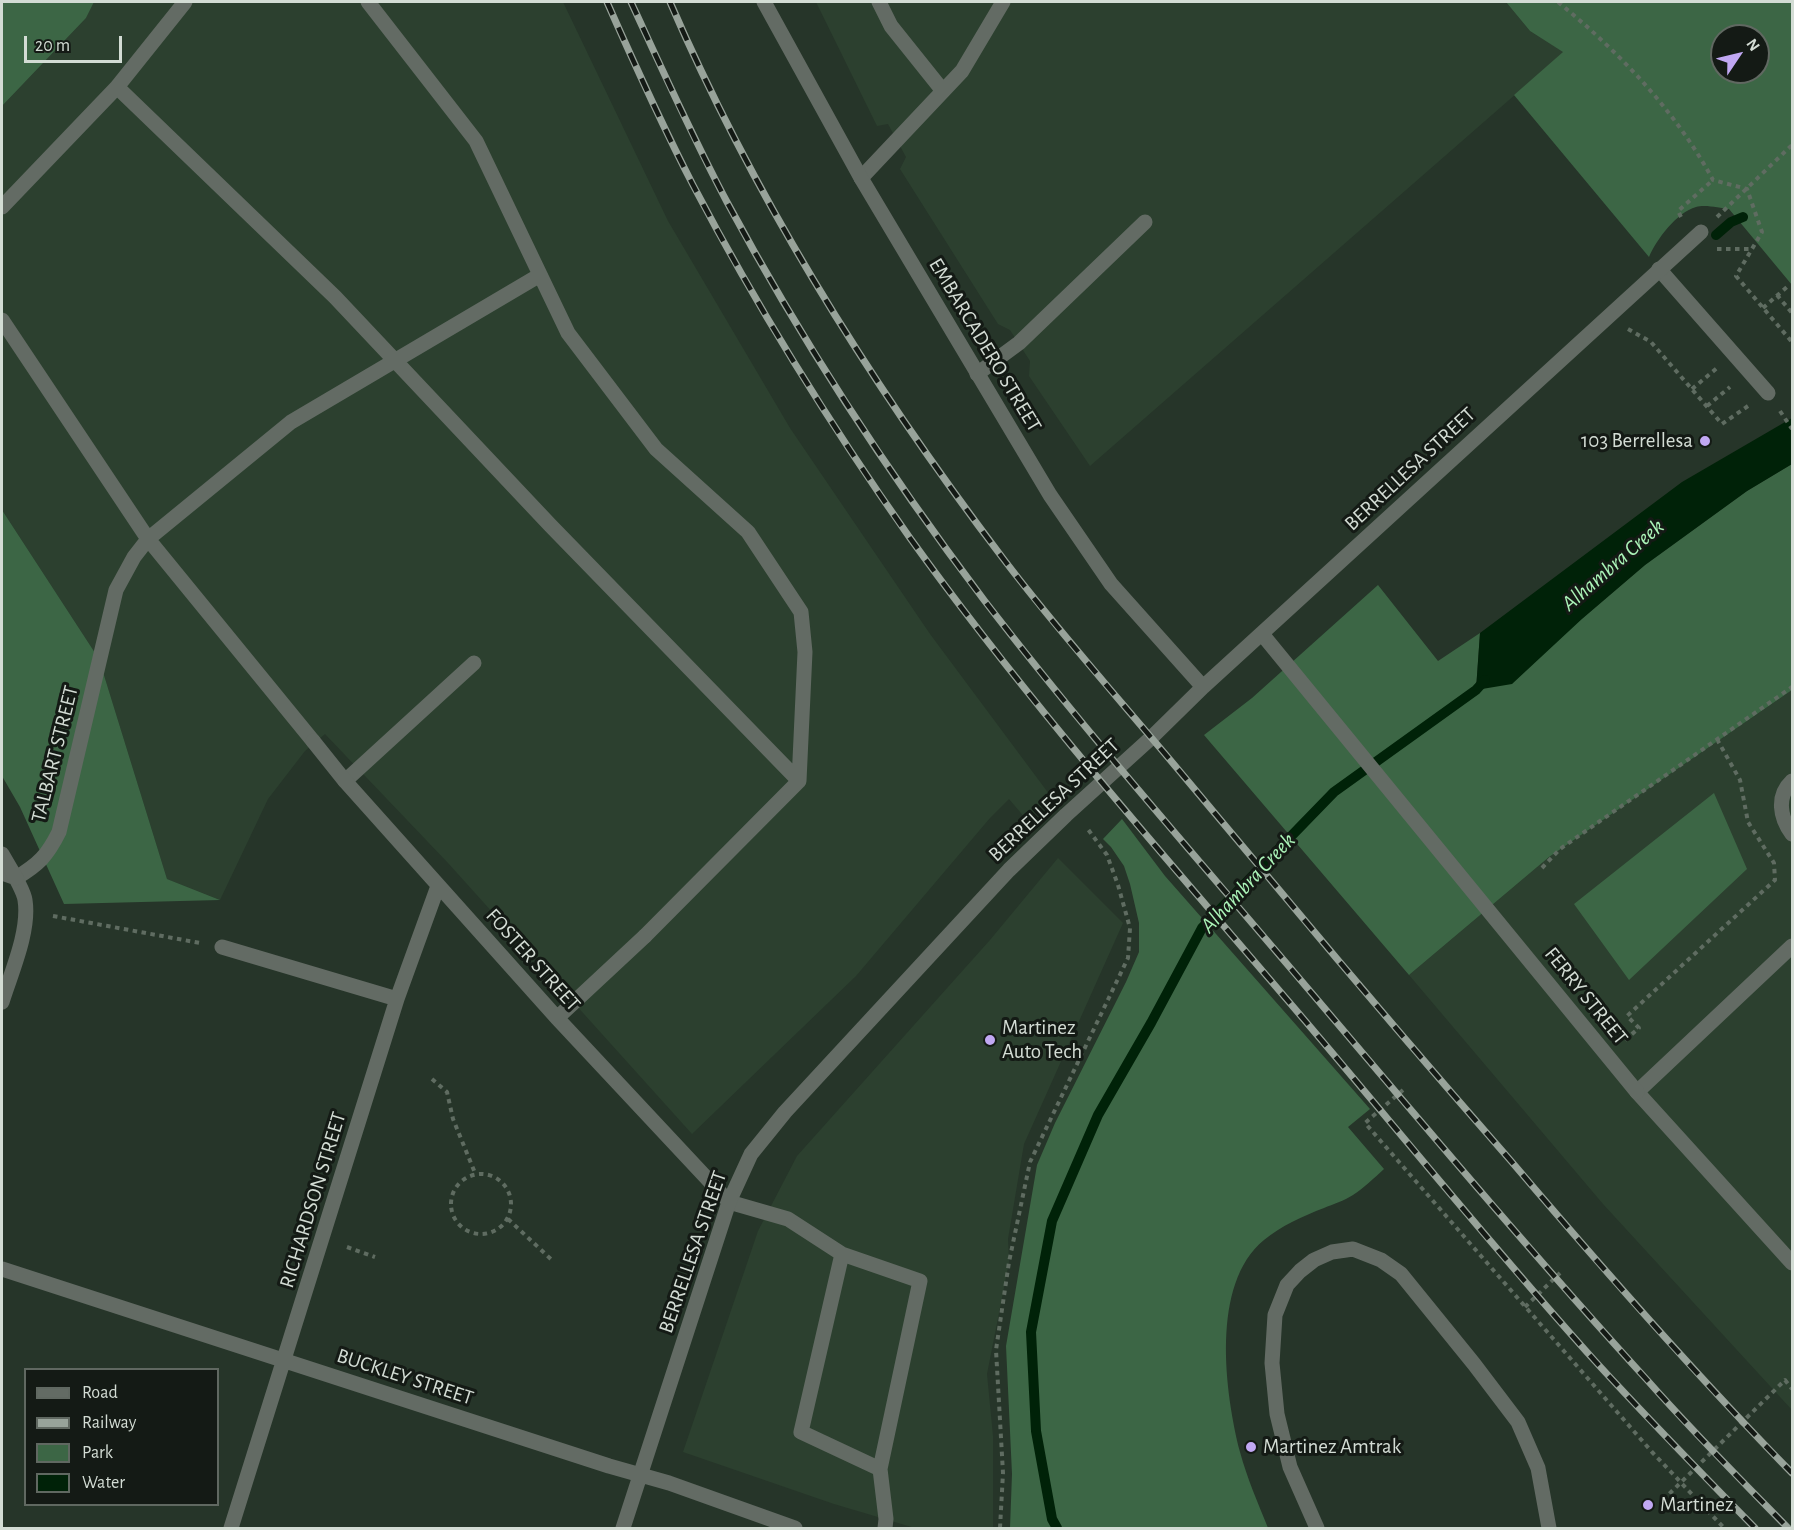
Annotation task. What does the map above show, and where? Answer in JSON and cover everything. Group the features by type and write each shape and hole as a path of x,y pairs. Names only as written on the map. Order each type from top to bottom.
{"street":[{"path":"2,207 117,87 185,2"},
{"path":"368,2 476,141 568,333 656,449 748,532 801,612 805,652 799,781 645,936 557,1018"},
{"name":"EMBARCADERO STREET","path":"764,2 861,178 1050,495 1111,584 1203,687"},
{"path":"879,2 891,27 943,91"},
{"path":"861,178 962,70 1003,2"},
{"path":"117,87 336,297 550,525 799,781"},
{"path":"977,374 1019,344 1145,222"},
{"name":"BERRELLESA STREET","path":"623,1528 729,1202 752,1154 785,1112 1009,870 1203,687 1701,232"},
{"path":"1659,269 1768,393"},
{"name":"TALBART STREET","path":"9,875 37,866 50,851 59,832 116,590 134,557 148,539 291,422 540,275"},
{"name":"FOSTER STREET","path":"2,320 148,539 345,781 557,1018 729,1202"},
{"name":"FERRY STREET","path":"1262,634 1637,1092 1792,1263"},
{"path":"345,781 474,663"},
{"path":"1792,781 1781,803 1783,820 1792,834"},
{"path":"2,854 9,875 25,899 26,920 2,1002"},
{"name":"RICHARDSON STREET","path":"231,1528 397,999 438,886"},
{"path":"1637,1092 1792,946"},
{"path":"222,947 397,999"},
{"path":"729,1202 788,1219 842,1254 920,1281 880,1469 885,1528"},
{"path":"1317,1528 1290,1467 1277,1414 1272,1363 1275,1315 1287,1285 1300,1271 1314,1260 1332,1252 1353,1249 1381,1260 1401,1274 1518,1422 1538,1468 1549,1528"},
{"path":"842,1254 801,1432 880,1469"},
{"name":"BUCKLEY STREET","path":"2,1269 609,1466 640,1474 795,1528"}],"path":[{"path":"1558,2 1627,66 1676,120 1713,180 1747,189"},
{"path":"1701,232 1792,145"},
{"path":"1747,189 1762,232 1736,276 1791,336 1792,342"},
{"path":"1763,308 1788,286"},
{"path":"1777,295 1792,313"},
{"path":"1625,328 1651,342 1722,424 1768,393"},
{"path":"1692,389 1733,354"},
{"path":"1707,406 1749,372"},
{"path":"1542,868 1560,849 1718,741 1792,687"},
{"path":"1625,1039 1639,1028 1627,1016 1775,880 1774,863 1748,822 1740,780 1718,741"},
{"path":"1000,1528 1003,1473 996,1350 1009,1262 1030,1161 1128,958 1130,928 1118,885 1107,855 1086,828"},
{"path":"53,916 222,947"},
{"path":"432,1079 447,1092 453,1119 475,1173"},
{"path":"1403,1090 1365,1123 1652,1452 1724,1528"},
{"path":"475,1173 495,1176 509,1191 511,1210 508,1220 492,1233 482,1235 463,1229 456,1222 452,1212 450,1202 453,1192 465,1177 475,1173"},
{"path":"508,1220 554,1262"},
{"path":"347,1247 375,1257"},
{"path":"1525,1307 1560,1273"},
{"path":"1663,1500 1785,1380 1792,1389"}],"shaded area":[{"path":"94,2 563,2 668,221 790,428 930,634 1052,798 1026,819 1009,799 990,818 856,976 692,1134 448,863 325,734 305,751 268,799 220,900 167,879 99,659 2,510 2,106 86,18"},
{"path":"816,2 1506,2 1530,31 1564,52 1090,466 1029,376 1030,361 1010,330 998,324 900,169 906,157 888,124 877,126"},
{"path":"1792,690 1792,1410 1603,1204 1409,975 1549,857"},
{"path":"1058,858 1123,923 1024,1144 1008,1239 1009,1262 987,1374 993,1436 993,1528 915,1528 834,1504 683,1452 758,1231 797,1156 990,940"}],"green space":[{"path":"2,2 94,2 86,18 2,106"},
{"path":"1506,2 1792,2 1792,285 1729,209 1704,206 1689,210 1668,228 1649,257 1514,95 1563,52 1530,31"},
{"path":"1792,464 1792,690 1549,857 1409,975 1204,735 1252,698 1378,585 1438,661 1480,633 1476,689 1583,618 1645,565 1747,491"},
{"path":"2,510 99,659 167,879 220,900 64,904 20,807 2,776"},
{"path":"1714,793 1747,869 1629,980 1574,904"},
{"path":"1122,819 1165,876 1370,1109 1348,1127 1384,1169 1350,1197 1292,1222 1264,1240 1247,1259 1235,1283 1226,1340 1230,1400 1243,1462 1268,1528 1010,1528 1012,1474 1006,1346 1037,1165 1055,1123 1139,952 1139,923 1130,884 1124,866 1103,839"}],"water":[{"path":"1792,418 1792,464 1747,491 1645,565 1583,618 1512,684 1476,690 1480,633 1682,482"}],"waterway":[{"path":"1716,235 1731,222 1743,217"},
{"name":"Alhambra Creek","path":"1057,1528 1052,1519 1036,1431 1031,1332 1052,1221 1098,1115 1202,928 1334,792 1476,690 1485,680"}],"railway":[{"path":"607,2 648,94 717,231 769,321 852,453 956,600 1101,781 1557,1319 1755,1528"},
{"path":"631,2 714,177 785,304 881,456 984,600 1133,784 1511,1226 1665,1400 1788,1528"},
{"path":"670,2 740,149 821,292 909,429 1005,561 1084,659 1337,959 1580,1241 1649,1320 1792,1473"}],"place":[{"name":"103 Berrellesa","path":"1705,441"},
{"name":"Martinez Auto Tech","path":"990,1040"},
{"name":"Martinez Amtrak","path":"1251,1447"},
{"name":"Martinez","path":"1648,1505"}]}
